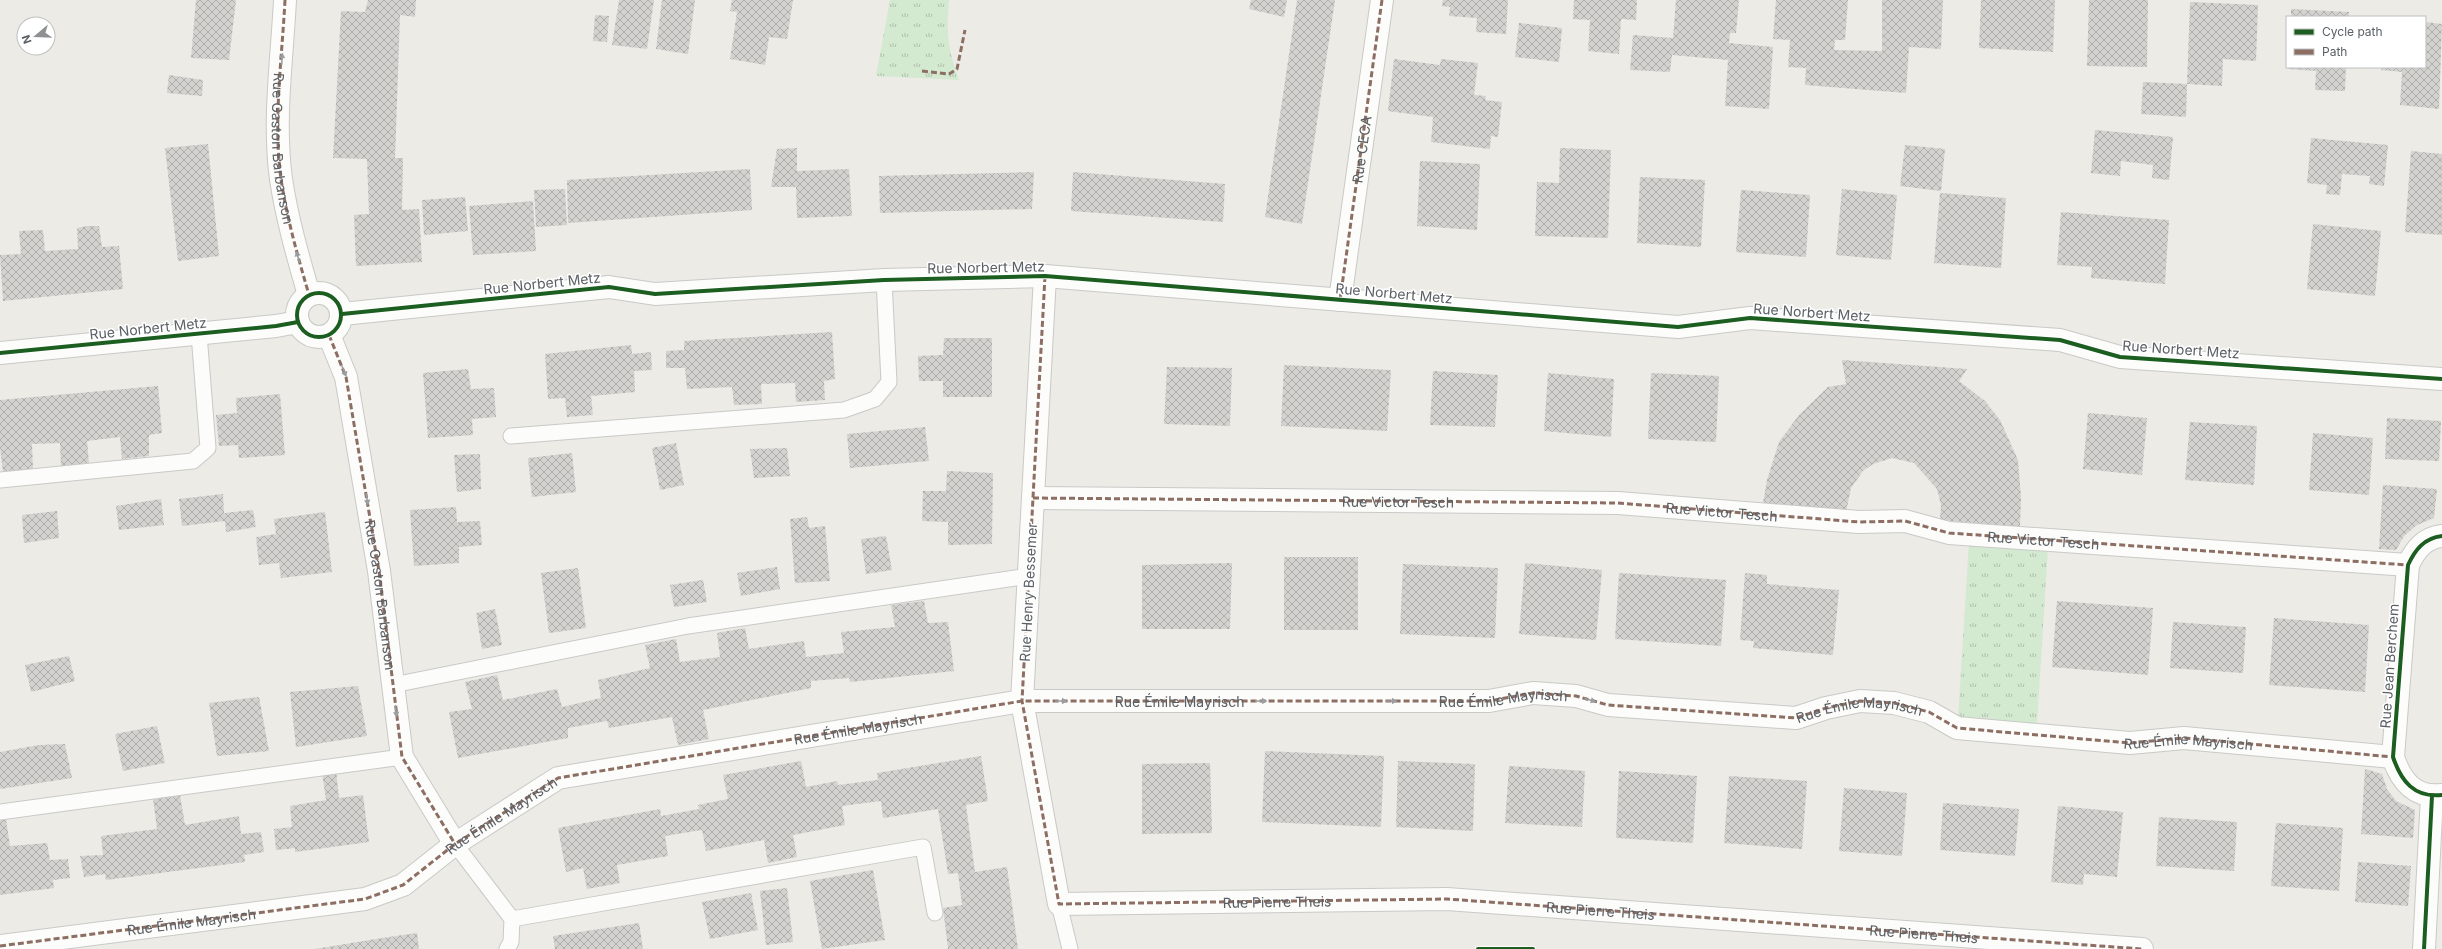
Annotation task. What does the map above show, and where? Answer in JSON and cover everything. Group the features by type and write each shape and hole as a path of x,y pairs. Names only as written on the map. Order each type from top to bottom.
{"street":[{"name":"Rue Gaston Barbanson","path":"285,0 279,126 281,179 296,251 309,295"},
{"name":"Rue CECA","path":"1340,300 1382,0"},
{"name":"Rue Norbert Metz","path":"342,314 609,287 655,294 884,280 1045,276 1678,327 1750,318 2052,339 2120,357 2442,379"},
{"name":"Rue Henry Bessemer","path":"1045,276 1022,701 1059,904"},
{"path":"324,293 330,295 340,306 342,314 338,326 329,335 321,338 306,334 298,322 297,309 304,298 309,295 324,293"},
{"name":"Rue Norbert Metz","path":"0,353 276,326 298,322"},
{"name":"Rue Gaston Barbanson","path":"329,335 346,377 379,571 402,757 455,844"},
{"name":"Rue Victor Tesch","path":"1033,498 1618,503 1859,522 1906,521 1949,533 2408,565"},
{"name":"Rue Jean Berchem","path":"2424,949 2437,795 2414,790 2399,775 2393,757 2408,565 2416,549 2434,537 2442,536"},
{"name":"Rue Émile Mayrisch","path":"0,946 365,899 403,885 455,844 558,778 1022,701 1489,701 1533,693 1576,696 1608,705 1796,718 1826,708 1860,701 1894,703 1929,712 1957,728 2130,743 2184,738 2393,757"},
{"name":"Rue Pierre Theis","path":"1059,904 1447,900 2142,949"}],"lane":[{"path":"511,436 844,410 875,400 889,382 884,280"},
{"path":"0,480 193,461 208,448 199,334"},
{"path":"393,685 688,626 1029,576"},
{"path":"0,812 402,757"},
{"path":"455,844 512,919 511,942 507,949"},
{"path":"512,919 923,847 935,913"},
{"path":"1059,904 1070,949"}],"green space":[{"path":"890,0 949,0 948,32 950,50 959,80 876,76"},
{"path":"1969,542 2048,547 2037,724 1958,720"}],"building":[{"path":"196,0 236,0 229,60 191,58"},
{"path":"368,0 416,0 415,17 400,15 395,158 403,158 402,210 419,209 422,262 356,266 354,215 369,214 367,159 333,158 341,11 365,12"},
{"path":"619,0 654,0 647,49 612,45"},
{"path":"662,0 695,0 688,54 656,49"},
{"path":"732,0 793,0 787,39 769,37 765,65 730,59 737,12 730,11"},
{"path":"1251,0 1287,0 1284,17 1249,9"},
{"path":"1297,0 1335,0 1302,224 1265,217"},
{"path":"1443,0 1508,0 1506,34 1476,32 1477,18 1449,16 1450,7 1442,6"},
{"path":"1574,0 1637,0 1636,20 1621,19 1619,54 1588,51 1590,20 1573,19"},
{"path":"1676,0 1739,0 1736,33 1730,33 1729,43 1773,47 1769,109 1725,106 1728,60 1672,55 1670,72 1630,70 1633,35 1673,38"},
{"path":"1776,0 1848,0 1845,40 1835,40 1834,50 1882,51 1882,0 1943,0 1941,49 1909,47 1906,93 1805,85 1806,68 1788,67 1790,40 1773,39"},
{"path":"1981,0 2055,0 2053,52 1979,48"},
{"path":"2089,0 2148,0 2147,67 2087,66"},
{"path":"2190,2 2258,5 2256,61 2223,59 2222,86 2187,84"},
{"path":"2291,9 2349,12 2349,16 2291,16"},
{"path":"595,15 609,16 607,42 593,41"},
{"path":"2426,22 2442,24 2439,109 2400,105 2402,72 2381,70 2382,68 2426,68"},
{"path":"1519,23 1562,28 1559,62 1515,57"},
{"path":"1394,59 1440,65 1441,59 1478,63 1474,95 1486,96 1485,100 1502,102 1498,137 1491,136 1490,149 1431,142 1433,117 1388,111"},
{"path":"2346,68 2345,91 2315,90 2316,71 2288,69"},
{"path":"169,75 203,80 202,96 167,93"},
{"path":"2143,82 2187,84 2186,117 2141,114"},
{"path":"2095,130 2173,137 2169,180 2152,178 2153,165 2121,161 2120,176 2091,173"},
{"path":"2311,138 2388,145 2384,186 2369,184 2370,176 2342,174 2340,195 2326,194 2327,185 2307,183"},
{"path":"208,144 219,256 178,261 165,148"},
{"path":"1905,145 1945,149 1941,191 1900,186"},
{"path":"797,148 797,171 849,169 852,216 797,218 796,187 771,187 777,149"},
{"path":"1560,148 1611,150 1608,238 1535,236 1537,182 1559,183"},
{"path":"2411,151 2442,154 2442,235 2405,232"},
{"path":"1420,161 1480,164 1477,230 1417,226"},
{"path":"750,169 752,210 568,223 567,180"},
{"path":"1034,172 1032,209 880,213 879,176"},
{"path":"1073,172 1225,184 1223,222 1071,211"},
{"path":"1640,177 1705,180 1701,247 1637,243"},
{"path":"565,189 567,225 536,227 534,190"},
{"path":"1842,189 1897,195 1891,260 1836,255"},
{"path":"1741,190 1810,195 1806,257 1736,252"},
{"path":"1940,193 2006,198 2001,268 1934,263"},
{"path":"465,197 468,231 424,235 422,200"},
{"path":"533,201 536,251 473,255 469,206"},
{"path":"2061,212 2169,220 2165,284 2091,278 2092,267 2057,265"},
{"path":"2313,224 2381,231 2375,296 2307,289"},
{"path":"99,226 102,247 119,246 123,289 3,301 0,255 21,254 19,231 43,230 45,251 78,249 77,228"},
{"path":"832,332 835,379 824,381 825,400 796,402 795,383 761,384 762,404 734,405 732,387 687,389 685,368 666,368 666,351 684,350 684,341"},
{"path":"944,338 992,338 992,397 943,397 943,381 919,381 918,356 943,355"},
{"path":"631,345 632,354 651,352 652,370 634,371 635,392 591,396 593,415 567,417 565,398 548,399 545,354"},
{"path":"1842,360 1967,369 1959,381 1985,401 2000,420 2018,460 2021,497 2020,527 1940,520 1941,505 1937,489 1914,463 1892,458 1873,464 1863,471 1851,488 1846,512 1763,503 1767,480 1779,442 1799,415 1828,387 1846,384"},
{"path":"1284,365 1391,370 1387,431 1281,426"},
{"path":"1167,367 1232,368 1230,426 1164,424"},
{"path":"468,369 471,389 494,388 496,417 472,419 473,435 428,438 423,373"},
{"path":"1433,371 1498,375 1495,427 1430,425"},
{"path":"1548,373 1614,379 1611,437 1544,431"},
{"path":"1651,373 1719,376 1716,442 1648,439"},
{"path":"158,386 162,433 149,435 149,456 122,459 120,437 87,441 89,463 61,466 60,443 32,444 33,469 3,472 0,448 0,400"},
{"path":"280,394 285,455 239,458 238,445 219,446 216,415 237,413 236,398"},
{"path":"2088,413 2147,418 2142,475 2083,469"},
{"path":"2387,418 2441,421 2439,461 2385,459"},
{"path":"2190,422 2257,426 2254,485 2185,480"},
{"path":"925,427 929,461 850,468 847,434"},
{"path":"2313,433 2373,438 2369,495 2309,490"},
{"path":"676,443 684,485 660,490 652,448"},
{"path":"787,448 790,476 754,478 750,449"},
{"path":"572,453 576,492 532,497 528,458"},
{"path":"480,454 481,489 457,492 454,455"},
{"path":"947,471 993,473 992,544 948,545 948,522 922,521 923,491 946,491"},
{"path":"2383,485 2437,489 2434,518 2417,525 2404,536 2396,550 2379,549"},
{"path":"223,494 224,513 253,510 256,527 226,532 225,521 182,526 179,499"},
{"path":"161,499 164,525 119,530 116,506"},
{"path":"456,507 457,522 480,521 482,545 459,547 459,563 414,566 410,510"},
{"path":"57,511 59,538 24,543 22,515"},
{"path":"325,512 332,572 281,578 279,563 259,565 256,537 276,534 274,519"},
{"path":"807,517 809,528 825,526 830,581 795,583 790,519"},
{"path":"886,536 892,570 866,574 861,539"},
{"path":"1284,557 1358,557 1358,630 1284,630"},
{"path":"1232,563 1230,629 1142,629 1142,565"},
{"path":"1525,563 1602,570 1596,640 1519,634"},
{"path":"1403,564 1498,568 1495,638 1400,634"},
{"path":"777,567 780,589 741,596 737,573"},
{"path":"578,568 586,628 549,633 541,573"},
{"path":"1619,573 1726,580 1721,646 1615,639"},
{"path":"1745,573 1767,575 1767,584 1839,590 1833,655 1753,648 1754,641 1740,640"},
{"path":"703,580 707,602 674,607 670,585"},
{"path":"924,601 928,623 948,622 954,671 850,682 849,678 811,681 811,688 703,710 709,739 678,745 672,717 609,728 607,721 568,728 568,738 458,758 449,712 472,709 465,682 497,675 503,700 557,689 562,707 601,698 598,680 650,668 645,645 676,639 680,662 720,657 717,633 745,628 749,649 804,641 806,657 844,653 841,632 895,627 891,605"},
{"path":"2057,601 2153,608 2148,675 2052,667"},
{"path":"495,609 502,645 482,649 476,613"},
{"path":"2274,618 2369,625 2365,692 2269,685"},
{"path":"2173,622 2246,627 2243,673 2170,668"},
{"path":"69,656 75,681 31,692 25,665"},
{"path":"358,686 367,736 296,747 290,692"},
{"path":"259,697 269,751 217,756 209,703"},
{"path":"157,726 165,763 123,771 115,734"},
{"path":"65,744 72,778 0,789 0,752 39,745"},
{"path":"1265,751 1384,756 1381,827 1262,822"},
{"path":"981,756 988,801 966,805 975,872 1007,867 1018,949 948,949 943,908 962,905 958,873 948,874 938,809 883,818 881,801 842,806 845,825 793,835 797,857 768,863 764,840 706,851 702,830 665,836 668,856 617,865 620,883 587,889 583,868 566,872 558,828 660,809 661,816 699,809 698,805 728,799 723,775 801,761 806,787 837,781 838,785 878,780 877,773"},
{"path":"1398,761 1475,764 1473,831 1396,827"},
{"path":"1210,763 1212,833 1142,834 1142,764"},
{"path":"1509,766 1585,771 1582,827 1505,823"},
{"path":"2365,769 2382,774 2387,789 2396,801 2415,810 2413,838 2361,834"},
{"path":"336,770 339,798 363,795 369,842 295,852 295,848 276,850 274,829 292,827 290,806 326,800 322,772"},
{"path":"1619,771 1697,776 1693,843 1616,838"},
{"path":"1729,776 1807,781 1802,849 1724,843"},
{"path":"1844,788 1907,793 1902,856 1839,851"},
{"path":"180,795 185,825 239,816 241,834 261,832 264,852 244,855 245,862 106,880 105,874 84,877 80,856 103,855 101,836 157,829 153,799"},
{"path":"1943,803 2019,809 2015,856 1940,850"},
{"path":"2058,806 2123,812 2117,877 2084,874 2083,885 2051,882"},
{"path":"2159,817 2237,822 2234,871 2156,866"},
{"path":"6,819 10,846 47,843 50,860 68,859 70,878 53,880 54,888 0,895 0,820"},
{"path":"2276,823 2343,828 2339,891 2271,886"},
{"path":"2358,862 2411,866 2408,906 2355,902"},
{"path":"873,870 885,940 822,949 810,881"},
{"path":"787,888 793,942 766,945 760,891"},
{"path":"751,893 758,930 710,939 702,902"},
{"path":"639,923 643,949 555,949 553,936"},
{"path":"417,933 419,949 315,949 382,938"}],"marked path":[{"path":"285,0 278,112 279,157 286,209 309,295"},
{"path":"1340,300 1382,0"},
{"path":"922,71 949,74 957,69 965,30"},
{"path":"1045,276 1022,701 1059,904 1447,899 2142,949"},
{"path":"329,335 346,377 379,571 402,757 455,844"},
{"path":"1033,498 1618,503 1859,522 1905,521 1949,533 2408,565"},
{"path":"0,946 365,899 403,885 455,844 558,778 1022,701 1489,701 1533,693 1576,696 1608,705 1796,718 1826,708 1860,701 1894,703 1929,712 1957,728 2130,743 2184,738 2393,757"}],"cycle path":[{"path":"342,314 609,287 655,294 884,280 1045,276 1678,327 1750,318 2060,340 2120,357 2442,379"},
{"path":"315,293 323,293 328,294 335,299 340,306 341,315 340,324 335,331 328,336 315,337 307,334 300,327 297,319 297,311 300,303 307,296 315,293"},
{"path":"0,353 276,326 298,322"},
{"path":"2442,536 2425,542 2414,554 2408,565 2393,757 2400,773 2416,791 2424,794 2442,795"},
{"path":"2424,949 2432,796"},
{"path":"1478,949 1533,949"}]}
